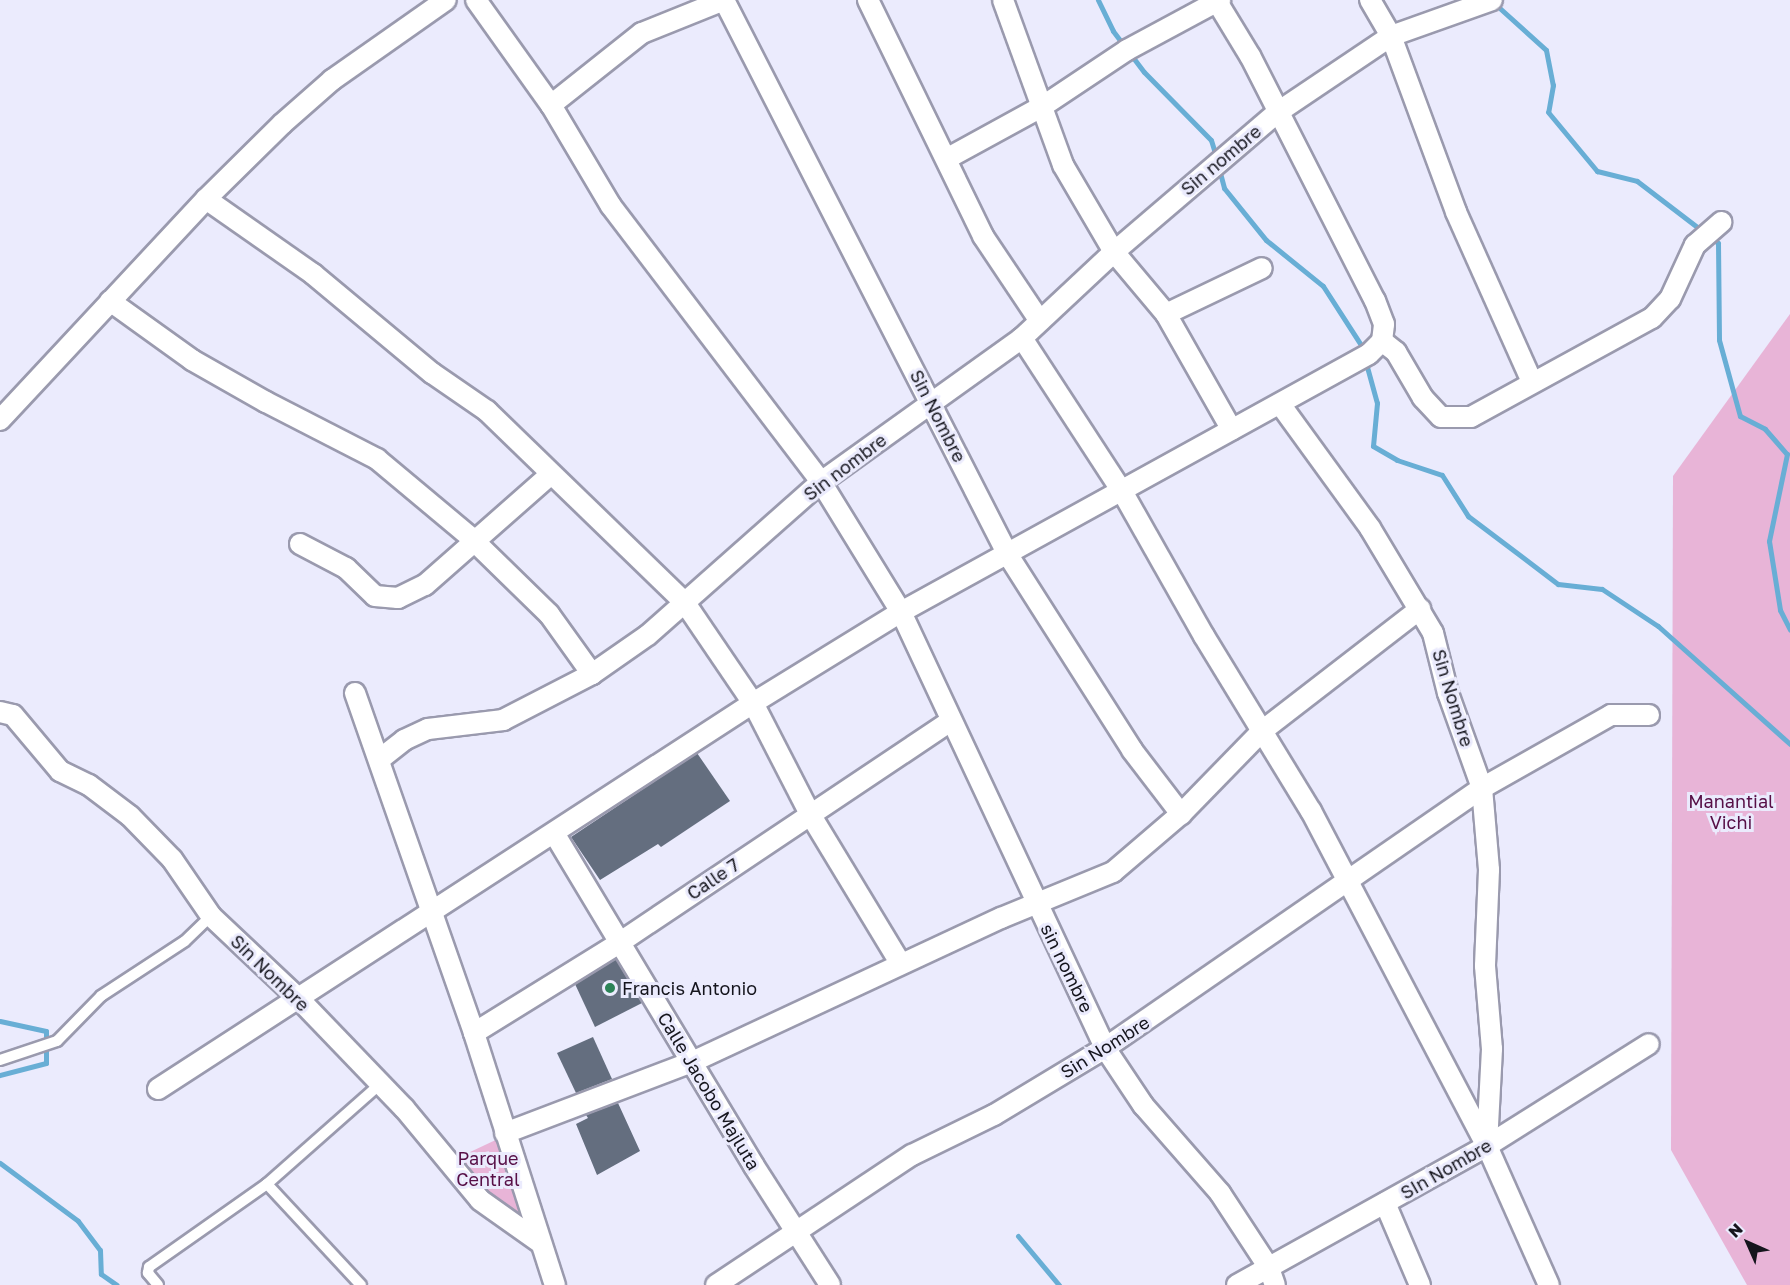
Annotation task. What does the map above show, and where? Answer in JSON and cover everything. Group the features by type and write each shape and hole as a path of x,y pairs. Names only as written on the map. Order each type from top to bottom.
{"street":[{"path":"0,420 206,199 332,80 446,0"},
{"name":"sin nombre","path":"476,0 551,105 610,206 821,482 901,612 950,721 1105,1048 1143,1105 1220,1193 1272,1277"},
{"path":"551,105 642,33 724,0"},
{"name":"Sin Nombre","path":"724,0 1008,555 1132,750 1181,814"},
{"path":"868,0 912,97 948,158 983,236 1040,321"},
{"path":"1003,0 1063,165 1114,252 1166,314 1232,430"},
{"path":"1370,0 1391,36 1456,212 1532,382"},
{"name":"Sin nombre","path":"380,759 404,740 428,729 503,720 592,674 648,635 821,482 1022,338 1114,252 1278,112 1391,36 1492,0"},
{"path":"158,1089 753,703 901,612 1124,493 1369,354 1382,341 1384,324 1375,301 1218,1 1127,50 1043,106 948,158"},
{"path":"206,199 313,274 432,373 487,411 685,603 753,703 810,814 901,964"},
{"path":"1382,341 1396,352 1423,398 1441,417 1471,417 1532,382 1599,350 1652,318 1670,299 1695,245 1721,222"},
{"path":"1166,314 1262,268"},
{"path":"110,302 202,365 377,459 475,542 549,614 592,674"},
{"path":"1022,338 1124,493 1311,811 1487,1146 1549,1285"},
{"name":"Sin Nombre","path":"1280,404 1371,528 1433,633 1449,693 1482,788 1489,870 1485,966 1492,1049 1487,1146"},
{"path":"300,544 346,568 375,596 398,598 425,585 551,474"},
{"name":"Sin Nombre","path":"505,1133 692,1062 1001,918 1037,906 1113,872 1181,814 1262,731 1420,609"},
{"path":"355,693 474,1033 539,1242 555,1285"},
{"name":"Sin Nombre","path":"0,712 13,715 60,771 89,785 130,816 172,859 211,916 298,998 380,1084 480,1200 539,1242"},
{"name":"Sin Nombre","path":"716,1285 798,1233 912,1155 994,1114 1105,1048 1348,884 1482,788 1611,715 1649,715"},
{"name":"Calle 7","path":"474,1033 619,943 950,721"},
{"name":"Calle Jacobo Majluta","path":"554,833 619,943 830,1285"},
{"name":"SIn Nombre","path":"1237,1285 1272,1277 1385,1203 1487,1146 1649,1044"},
{"name":"Sin Nombre","path":"1385,1203 1420,1285"}],"lane":[{"path":"0,1060 57,1041 101,996 184,941 211,916"},
{"path":"158,1285 148,1273 149,1267 267,1184 380,1084"},
{"path":"267,1184 361,1285"}],"green space":[{"name":"Manantial Vichi","path":"1790,314 1790,1285 1747,1285 1671,1150 1673,476"},
{"name":"Parque Central","path":"502,1137 534,1236 451,1161"}],"building":[{"path":"697,753 730,801 661,847 658,844 600,880 571,837"},
{"name":"Francis Antonio","path":"616,959 642,1003 595,1027 575,984"},
{"path":"593,1037 612,1079 576,1093 557,1053"},
{"path":"618,1103 640,1151 597,1175 576,1124 588,1118 586,1115"}],"waterway":[{"path":"1098,0 1113,31 1144,72 1211,140 1217,160"},
{"path":"1494,3 1546,50 1553,85 1548,112 1597,171 1637,181 1718,243 1719,340 1740,416 1765,429 1787,454 1769,541 1780,610 1790,630"},
{"path":"1219,169 1224,188 1266,240 1323,286 1361,345 1377,403 1373,446 1397,460 1442,475 1468,516 1558,584 1602,589 1658,626 1790,744"},
{"path":"0,1021 46,1031 46,1063 0,1075"},
{"path":"0,1163 78,1221 100,1250 101,1274 117,1285"},
{"path":"1018,1236 1059,1285"}],"place":[{"name":"Francis Antonio","path":"610,988"}]}
